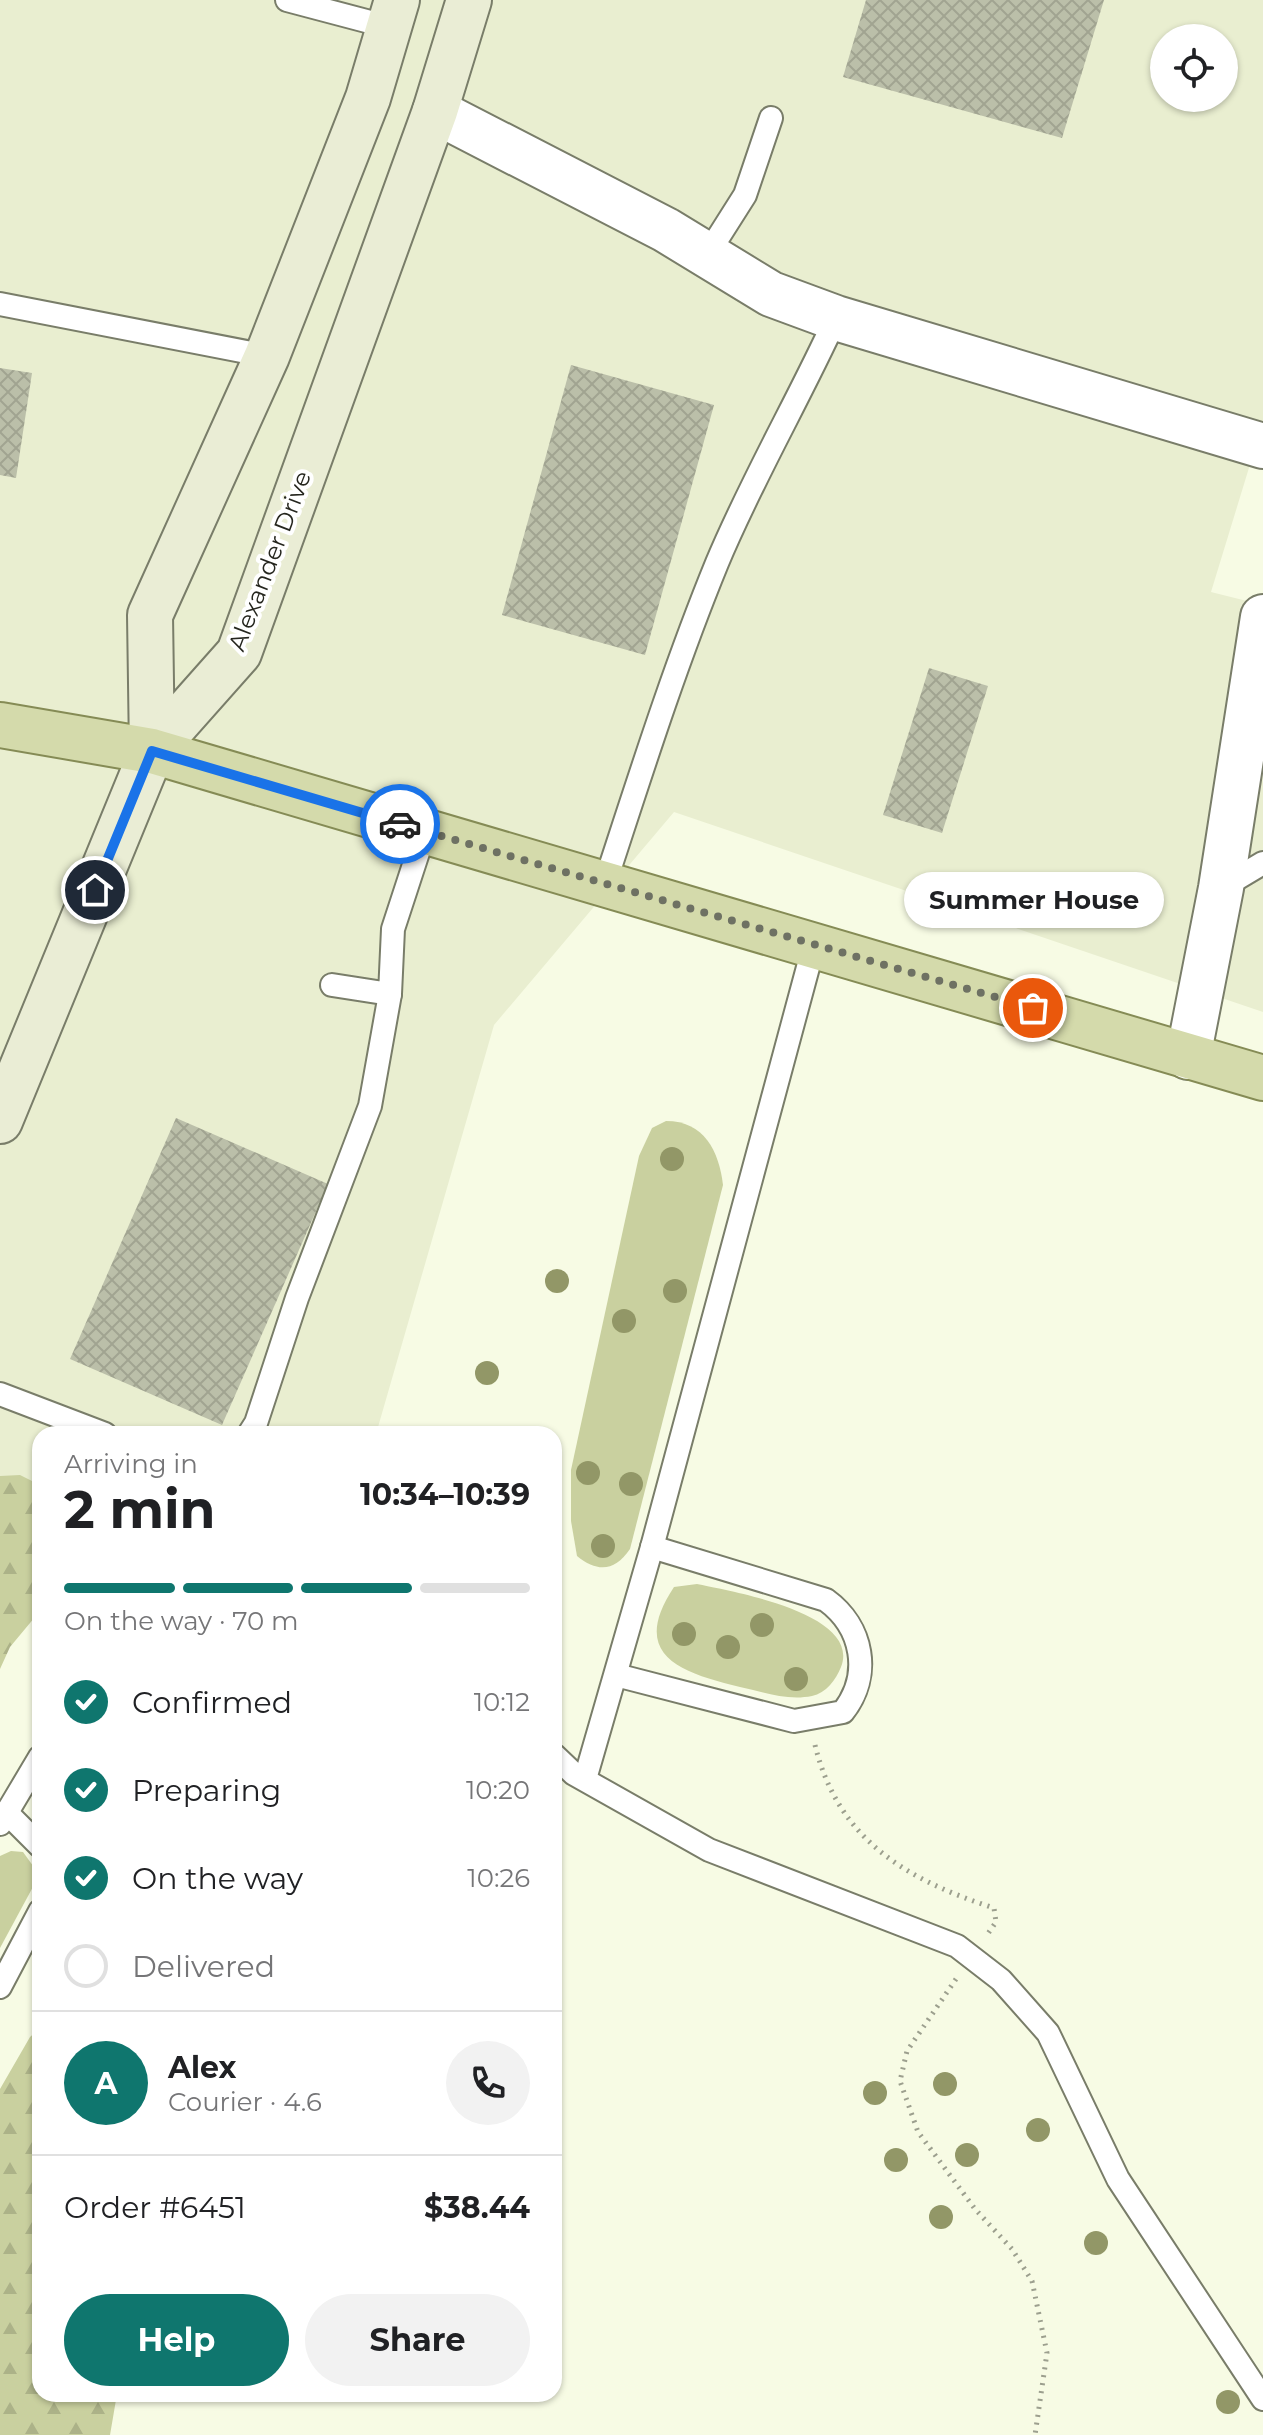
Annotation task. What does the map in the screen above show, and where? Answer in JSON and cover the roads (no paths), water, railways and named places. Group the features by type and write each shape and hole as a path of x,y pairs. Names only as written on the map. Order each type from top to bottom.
{"main road":[{"name":"Alexander Drive","path":"152,751 239,653 435,111 469,0"},
{"path":"0,1121 152,751 150,615 267,356 368,98 393,14"},
{"path":"0,725 152,751 1263,1078"}],"street":[{"path":"435,111 707,255 771,294 836,318 1263,446"},
{"path":"1188,1057 1257,686 1263,617"}],"lane":[{"path":"287,0 393,14"},
{"path":"707,255 745,195 771,118"},
{"path":"0,304 267,356"},
{"path":"605,883 661,713 717,564 764,458 804,387 836,318"},
{"path":"254,1426 297,1298 370,1106 390,994 393,929 425,831"},
{"path":"1221,888 1263,863"},
{"path":"814,945 616,1675 571,1775 709,1850 935,1937 972,1957 1020,1998 1048,2033 1118,2179 1263,2399"},
{"path":"332,985 390,994"},
{"path":"0,1394 84,1426"},
{"path":"616,1675 734,1708 794,1721 808,1721 843,1712 856,1696 860,1653 855,1630 843,1612 826,1600 652,1547"},
{"path":"32,1770 3,1818 32,1840"},
{"path":"0,1987 32,1926"}],"place":[{"name":"Summer House","path":"1033,1008"}]}
